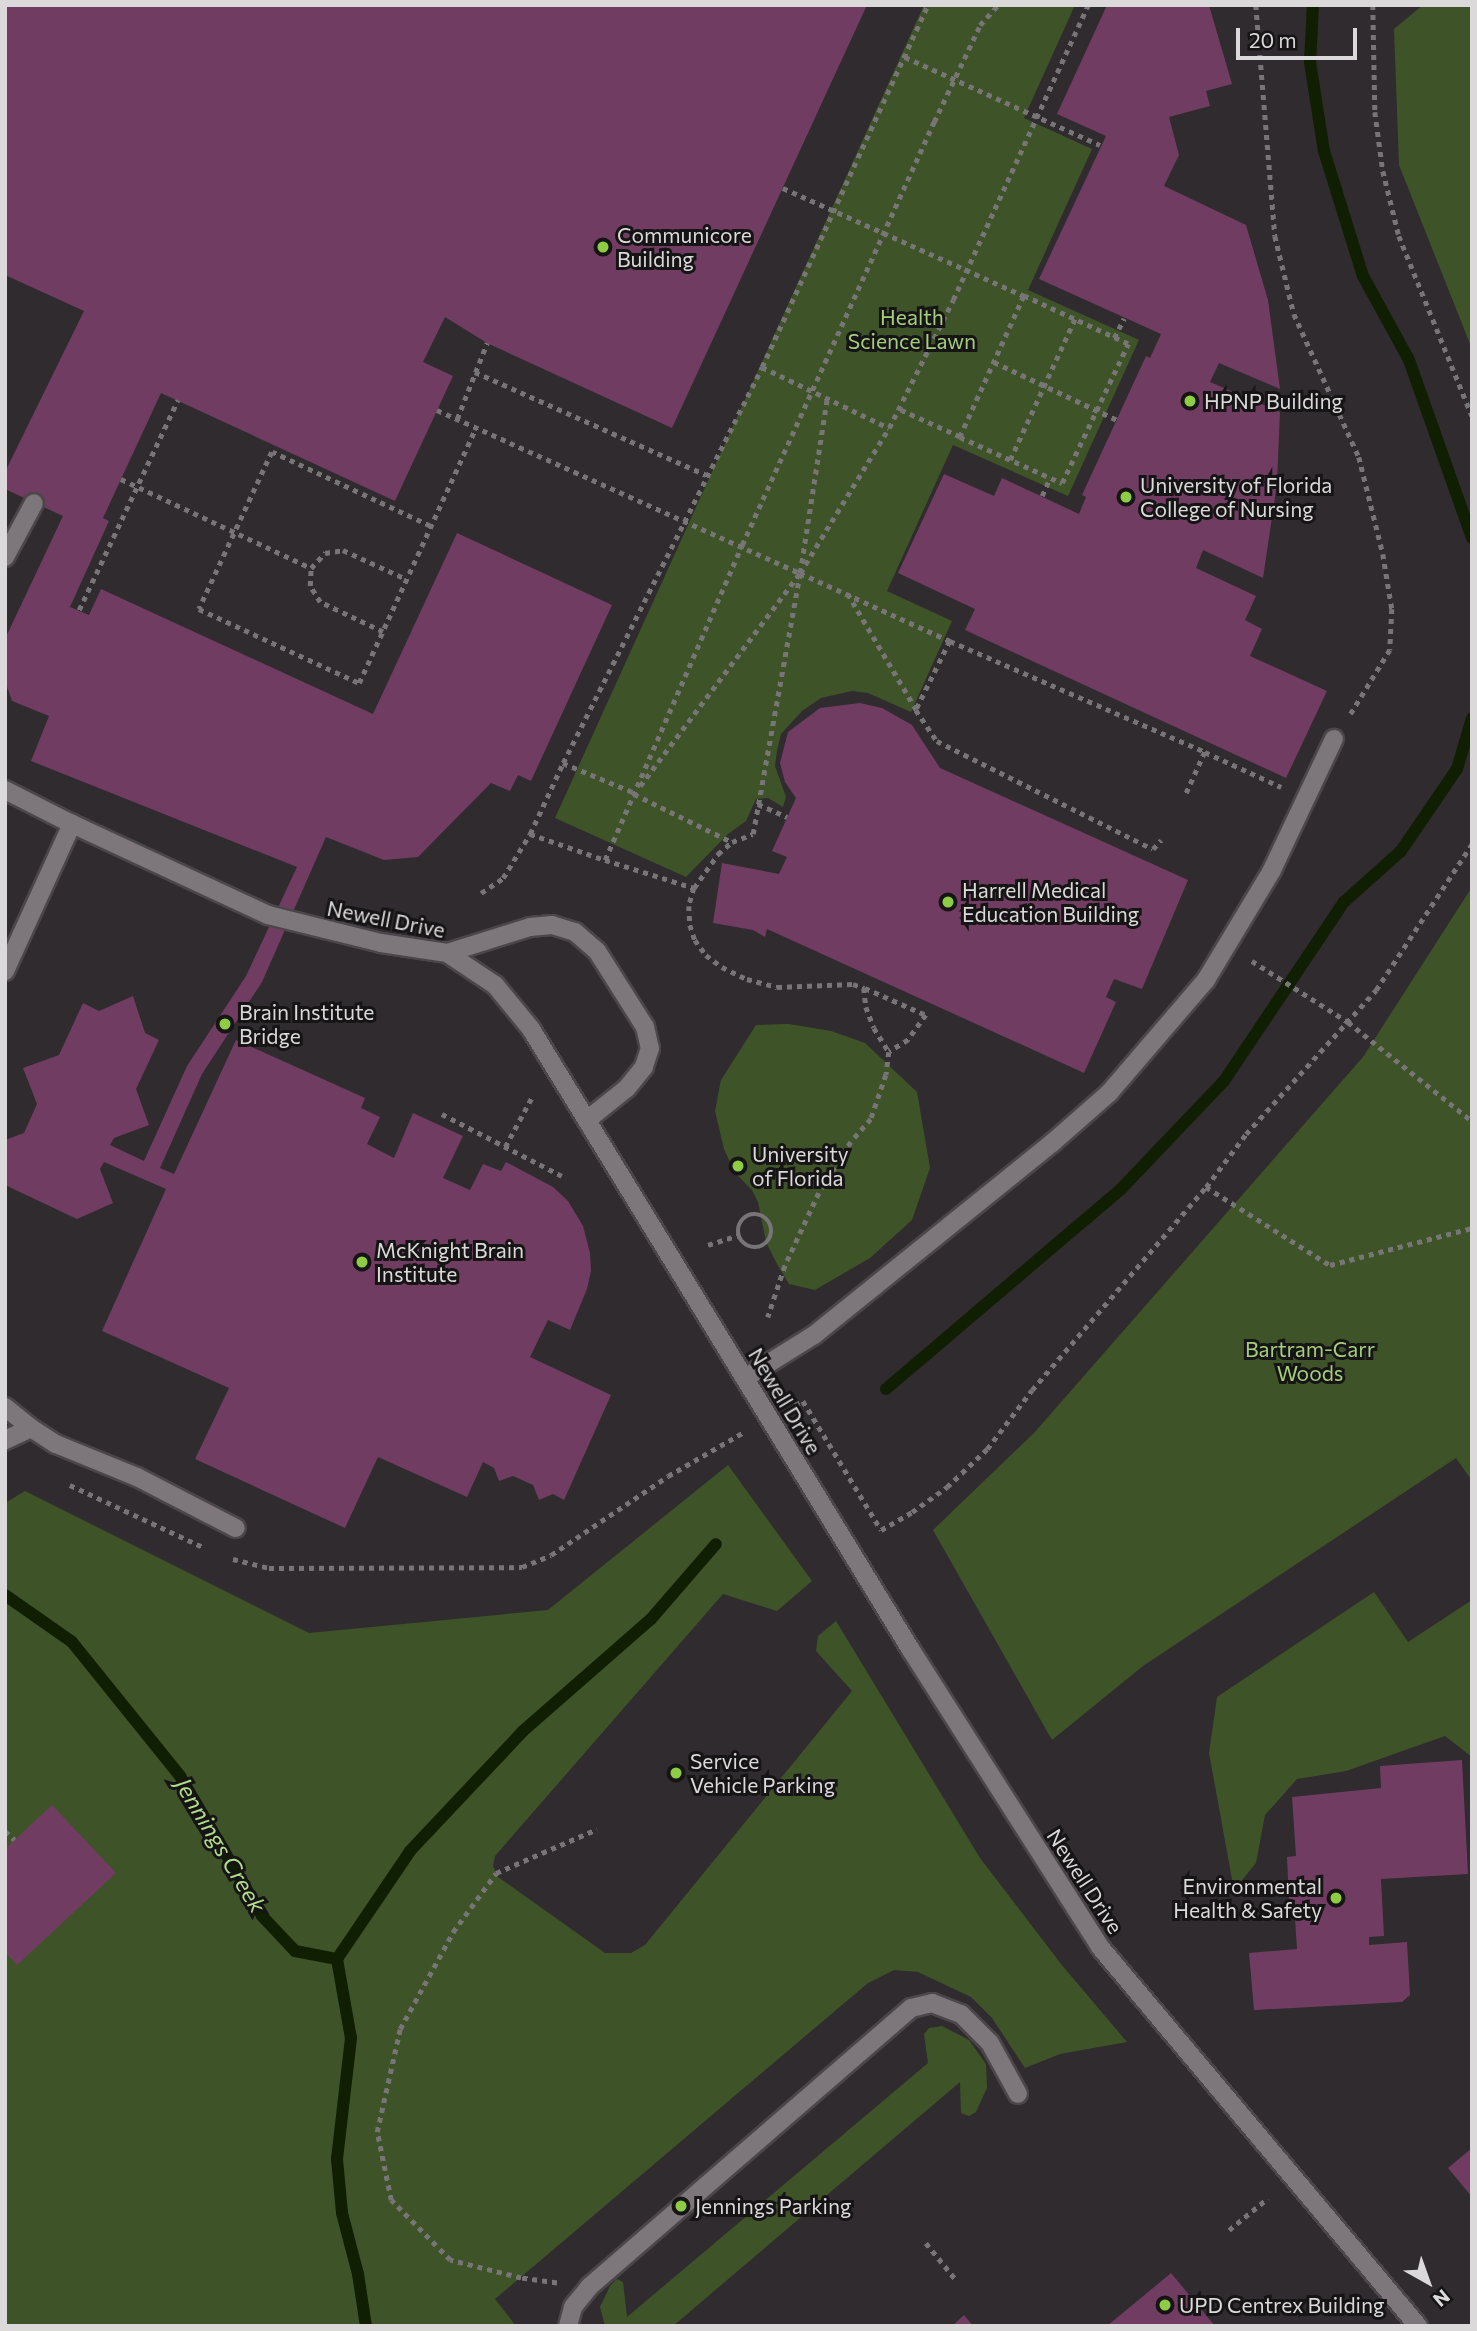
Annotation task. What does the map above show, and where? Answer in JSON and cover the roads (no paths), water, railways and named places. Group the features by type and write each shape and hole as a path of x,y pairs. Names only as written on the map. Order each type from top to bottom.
{"street":[{"path":"5,557 34,503"},
{"path":"745,1378 814,1335 1052,1143 1109,1093 1206,980 1272,870 1334,739"},
{"name":"Newell Drive","path":"9,791 72,824 280,919 381,943 447,953 495,985 531,1028 911,1650 1100,1947 1418,2326"},
{"path":"5,971 72,824"},
{"path":"447,953 530,927 552,925 575,932 597,951 645,1027 650,1048 644,1067 627,1088 587,1120"},
{"path":"5,1407 56,1444 137,1477 236,1528"},
{"path":"5,1440 31,1428"},
{"path":"568,2326 573,2307 589,2287 919,2004 938,2004 957,2011 969,2021 990,2043 1017,2094"}],"waterway":[{"path":"1313,5 1310,62 1324,151 1363,276 1409,360 1472,538"},
{"path":"886,1389 1122,1188 1224,1081 1344,902 1401,851 1457,769 1472,718"},
{"path":"337,1959 410,1851 523,1731 651,1619 716,1544"},
{"name":"Jennings Creek","path":"5,1595 72,1642 180,1776 262,1916 295,1951 337,1959"},
{"name":"Jennings Creek","path":"337,1959 351,2038 337,2159 342,2213 358,2274 366,2326"}],"place":[{"name":"Communicore Building","path":"603,247"},
{"name":"HPNP Building","path":"1190,401"},
{"name":"University of Florida College of Nursing","path":"1126,497"},
{"name":"Harrell Medical Education Building","path":"948,902"},
{"name":"Brain Institute Bridge","path":"225,1024"},
{"name":"University of Florida","path":"738,1166"},
{"name":"McKnight Brain Institute","path":"362,1262"},
{"name":"Service Vehicle Parking","path":"676,1773"},
{"name":"Environmental Health & Safety","path":"1336,1898"},
{"name":"Jennings Parking","path":"681,2206"},
{"name":"UPD Centrex Building","path":"1165,2305"}],"park label":[{"name":"Health Science Lawn","path":"912,329"},
{"name":"Bartram-Carr Woods","path":"1310,1361"}]}
